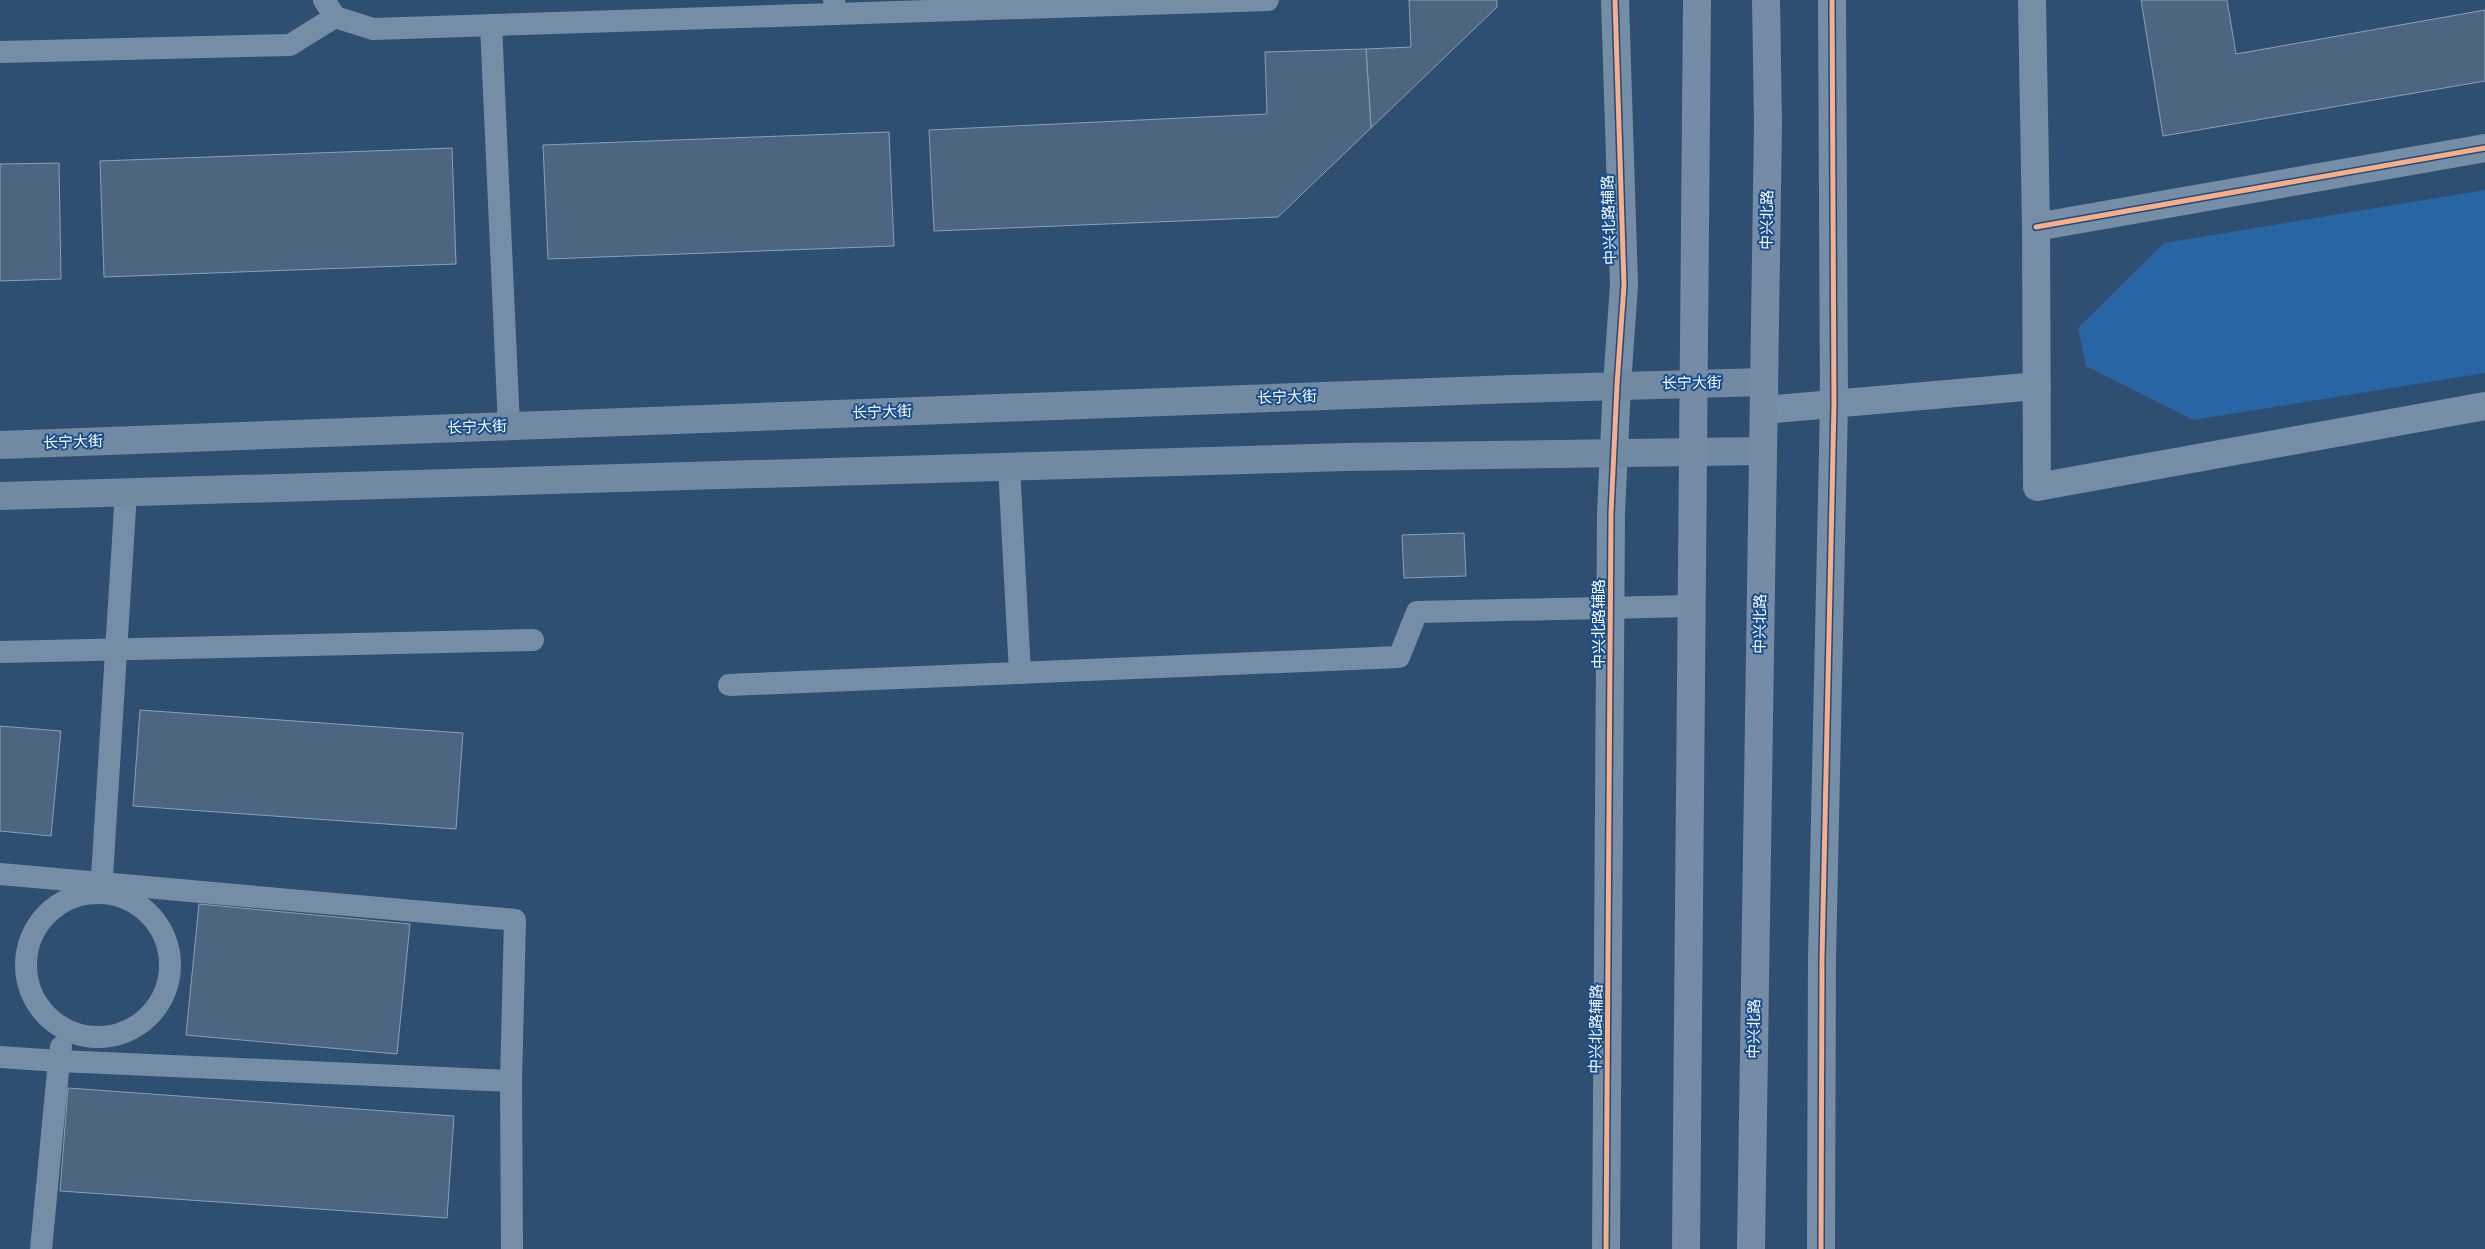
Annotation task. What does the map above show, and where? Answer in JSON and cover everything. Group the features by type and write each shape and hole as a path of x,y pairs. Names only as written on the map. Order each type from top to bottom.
{"main road":[{"path":"1686,1249 1697,0"},
{"name":"中兴北路","path":"1751,1249 1768,124 1766,0"},
{"name":"长宁大街","path":"0,444 1764,382"},
{"path":"0,496 1346,457 1763,451"}],"street":[{"name":"中兴北路辅路","path":"1606,1249 1611,608 1616,386 1624,285 1615,0"},
{"path":"1821,1249 1822,959 1834,404 1832,0"},
{"path":"2032,0 2036,227 2037,488 2485,406"},
{"path":"2036,227 2485,148"},
{"path":"1764,410 2037,386"}],"lane":[{"path":"0,52 290,45 329,9 373,29 491,25 835,7 1268,0"},
{"path":"491,25 509,426"},
{"path":"1009,466 1020,673"},
{"path":"101,888 126,492"},
{"path":"729,685 1399,657 1417,612 1692,606"},
{"path":"0,652 533,640"},
{"path":"0,874 101,888 515,920 511,1081 512,1249"},
{"path":"101,888 124,897 145,909 160,927 169,950 170,973 164,996 150,1016 131,1030 116,1035 109,1037 84,1037 62,1029 44,1013 31,992 26,969 28,945 39,924 56,907 77,896 101,888"},
{"path":"41,1249 62,1029"},
{"path":"0,1057 511,1081"}],"shaded area":[{"path":"2485,190 2485,373 2193,420 2086,366 2078,328 2164,243"}],"building":[{"path":"1409,0 1497,0 1497,7 1371,128 1366,49 1411,47"},
{"path":"2141,0 2227,0 2236,54 2485,10 2485,81 2163,136"},
{"path":"1366,49 1371,128 1278,217 934,231 929,130 1267,114 1265,52"},
{"path":"889,132 894,246 548,259 543,145"},
{"path":"452,148 456,264 104,277 100,161"},
{"path":"59,163 61,279 0,281 0,164"},
{"path":"1464,533 1466,576 1404,578 1402,535"},
{"path":"140,710 463,733 456,829 133,806"},
{"path":"0,726 61,731 51,836 0,831"},
{"path":"199,904 410,924 397,1054 186,1035"},
{"path":"68,1088 454,1116 447,1218 60,1191"}],"cycle path":[{"path":"1606,1249 1611,513 1624,285 1615,0"},
{"path":"1821,1249 1822,959 1834,404 1832,0"},
{"path":"2036,227 2485,148"}]}
